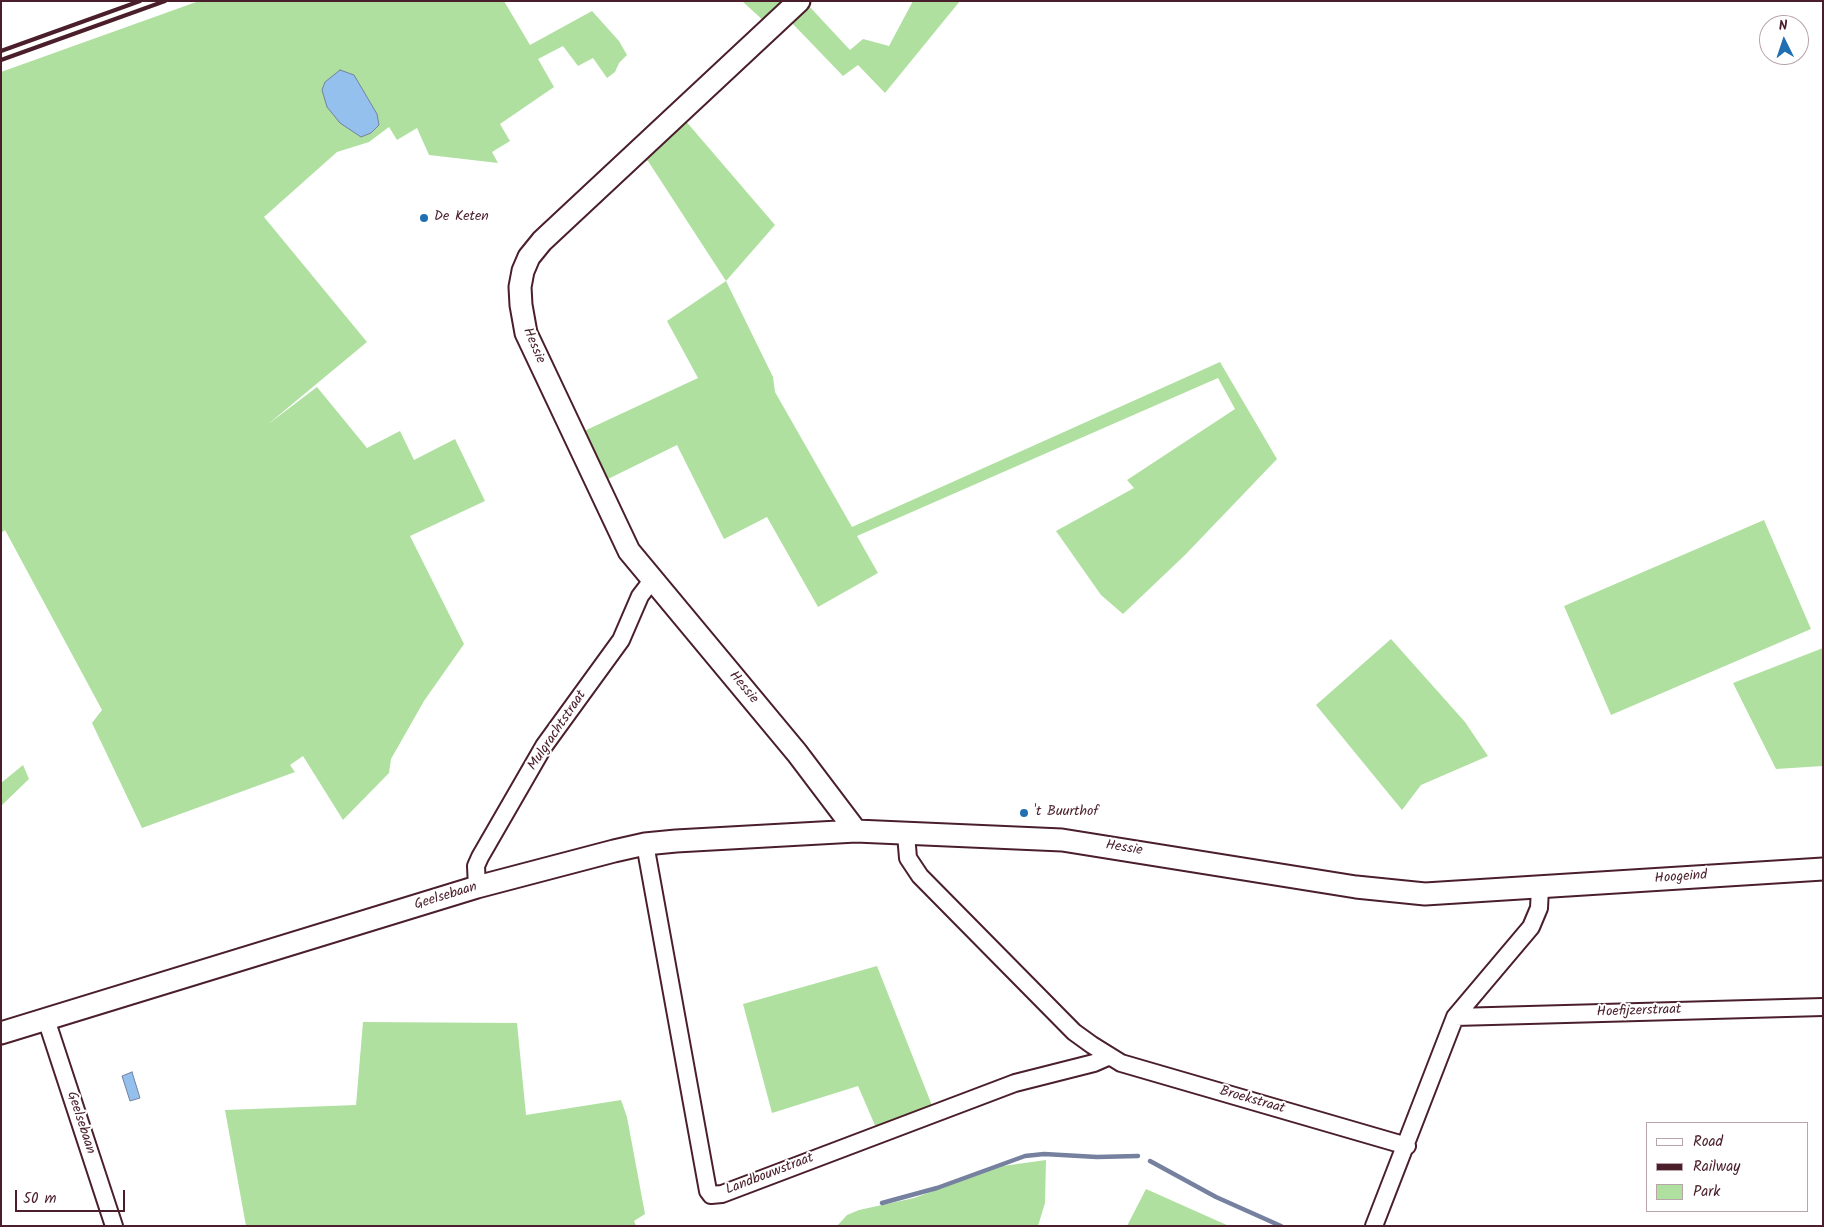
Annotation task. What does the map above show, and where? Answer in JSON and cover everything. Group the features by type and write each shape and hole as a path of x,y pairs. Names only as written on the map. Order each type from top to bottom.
{"street":[{"name":"Hessie","path":"799,1 542,241 529,257 523,271 520,287 521,305 526,333 629,551 802,760 856,830 906,834 1062,840 1399,892 1448,894 1540,888"},
{"name":"Mulgrachtstraat","path":"478,888 476,866 480,857 544,746 621,640 640,596 653,579"},
{"name":"Geelsebaan","path":"1,1033 478,888 645,844 856,830"},
{"name":"Broekstraat","path":"906,834 908,858 920,876 1074,1032 1110,1056 1122,1063 1407,1146"},
{"name":"Landbouwstraat","path":"645,844 706,1181 711,1195 722,1194 1015,1082 1094,1063 1110,1056"},
{"name":"Hoogeind","path":"1540,888 1823,869"},
{"path":"1374,1226 1407,1146 1455,1017 1531,927 1539,908 1540,888"},
{"name":"Hoefijzerstraat","path":"1455,1017 1823,1007"},
{"name":"Geelsebaan","path":"46,1020 114,1226"}],"green space":[{"path":"199,1 504,1 530,45 592,11 619,41 627,55 619,63 615,72 607,78 593,58 578,66 563,46 538,59 554,87 500,124 510,141 492,152 498,163 429,155 417,128 397,140 389,127 369,142 337,152 264,217 367,342 267,425 317,387 367,448 400,431 414,460 455,439 485,501 410,536 464,644 424,701 391,759 389,773 343,820 303,756 290,765 295,772 142,828 92,723 102,710 5,530 1,533 1,72"},
{"path":"742,1 788,1 766,23"},
{"path":"913,1 960,1 885,93 858,65 843,76 790,21 808,5 850,50 863,39 889,46"},
{"path":"684,119 775,225 726,281 648,161 642,160"},
{"path":"726,281 773,377 775,392 852,527 1220,362 1277,459 1185,555 1123,614 1101,595 1056,531 1134,488 1127,480 1235,409 1218,378 857,536 878,573 818,607 767,517 724,539 677,445 604,481 582,432 698,378 667,321"},
{"path":"1764,520 1811,629 1611,715 1564,606"},
{"path":"1391,639 1465,722 1488,756 1421,785 1402,810 1316,705"},
{"path":"1823,648 1823,766 1776,769 1733,683"},
{"path":"23,765 29,779 1,806 1,783"},
{"path":"877,966 933,1108 877,1130 858,1086 772,1113 743,1004"},
{"path":"363,1022 517,1023 526,1115 621,1100 627,1117 645,1214 634,1221 636,1226 246,1226 225,1110 356,1105"},
{"path":"1046,1160 1045,1203 1038,1226 837,1226 847,1215 859,1210 914,1198 1003,1166"},
{"path":"1146,1189 1229,1226 1127,1226"}],"water":[{"path":"340,70 354,75 377,114 379,125 371,133 361,137 340,123 327,107 322,90 325,82"},
{"path":"132,1072 140,1098 130,1101 122,1076"}],"waterway":[{"path":"882,1203 937,1188 1025,1156 1044,1154 1097,1157 1138,1156"},
{"path":"1150,1161 1216,1197 1281,1226"}],"railway":[{"path":"1,51 140,1"},
{"path":"1,60 165,1"}],"place":[{"name":"De Keten","path":"424,218"},
{"name":"'t Buurthof","path":"1024,813"}]}
